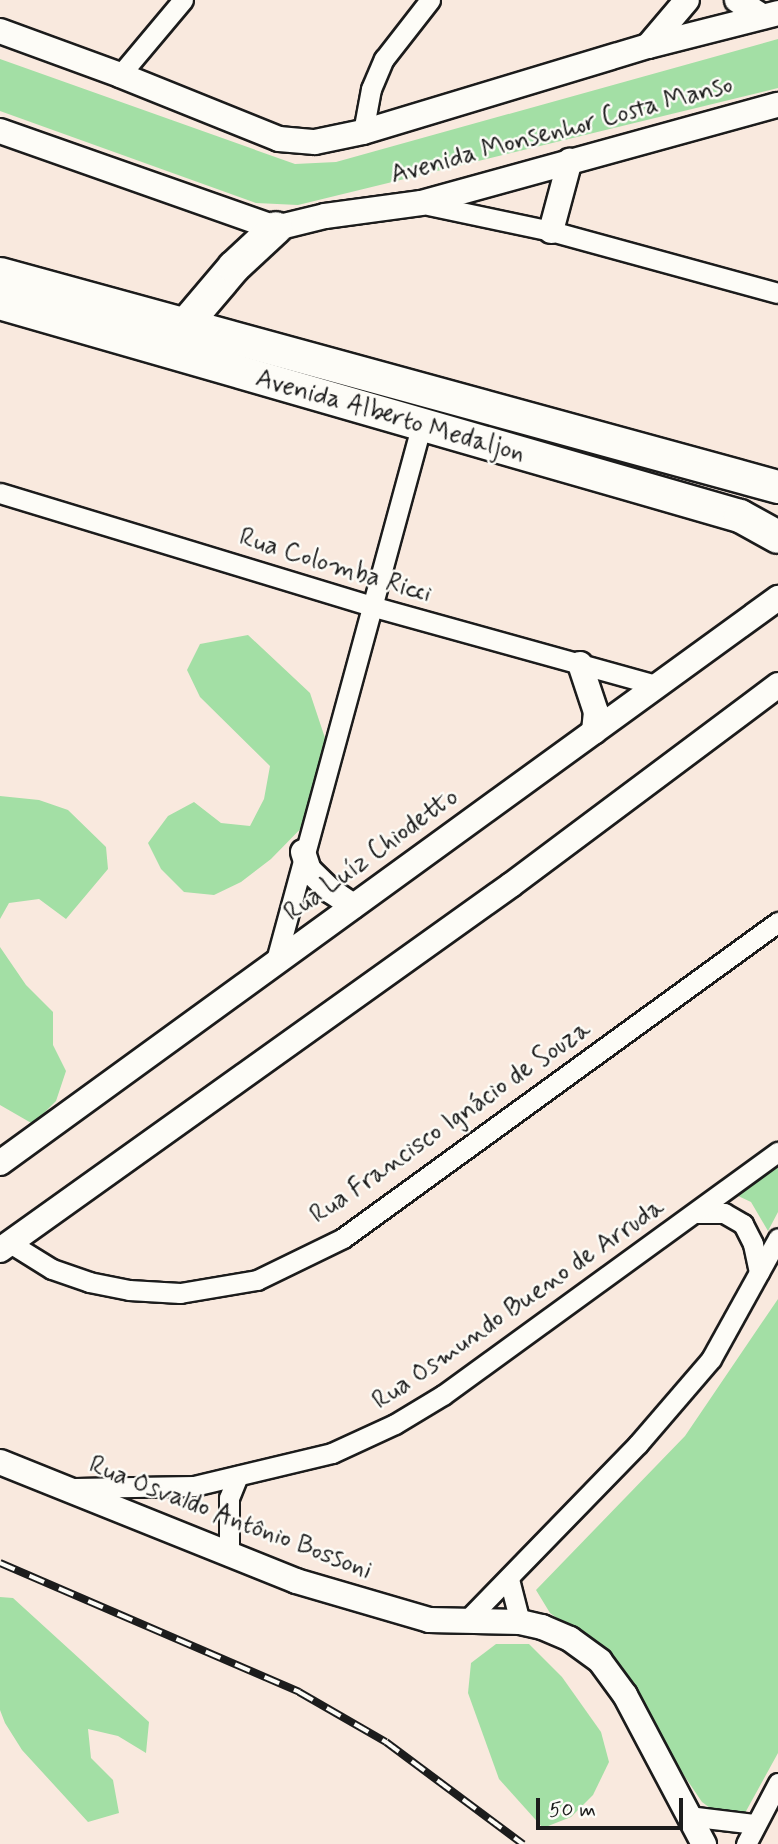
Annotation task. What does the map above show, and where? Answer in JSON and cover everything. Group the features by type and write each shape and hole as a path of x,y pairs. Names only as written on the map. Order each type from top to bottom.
{"main road":[{"path":"184,326 234,267 276,228"},
{"name":"Avenida Alberto Medaljon","path":"0,274 778,487"},
{"name":"Avenida Alberto Medaljon","path":"0,303 421,427 740,516 778,537"}],"street":[{"path":"120,75 183,0"},
{"path":"363,132 371,89 384,59 430,0"},
{"path":"648,47 687,0"},
{"path":"737,0 770,15"},
{"name":"Avenida Monsenhor Costa Manso","path":"0,31 120,75 279,139 315,142 363,132 648,47 770,15"},
{"name":"Avenida Monsenhor Costa Manso","path":"276,228 325,216 421,203 778,105"},
{"path":"0,131 276,228"},
{"path":"551,231 570,160"},
{"path":"421,203 551,231 778,293"},
{"path":"275,964 303,852 421,427"},
{"name":"Rua Colomba Ricci","path":"0,493 371,606 656,685"},
{"name":"Rua Luíz Chiodetto","path":"0,1163 778,598"},
{"path":"580,664 596,712 594,732"},
{"path":"5,1246 511,885 778,685"},
{"path":"303,852 309,870 331,891 353,906"},
{"name":"Rua Francisco Ignácio de Souza","path":"5,1246 52,1269 89,1282 129,1290 180,1293 257,1280 343,1238 778,922"},
{"name":"Rua Osmundo Bueno de Arruda","path":"65,1488 194,1486 332,1453 395,1424 443,1395 778,1152"},
{"path":"697,1213 724,1213 743,1224 753,1244 759,1272"},
{"path":"466,1621 638,1444 711,1359 778,1238"},
{"name":"Rua Osvaldo Antônio Bossoni","path":"0,1462 229,1556 393,1611 429,1620 520,1622 542,1627 570,1639 600,1661 625,1695 704,1844"},
{"path":"229,1556 229,1498 238,1476"},
{"path":"509,1579 520,1622"},
{"path":"746,1844 754,1824 778,1783"},
{"path":"688,1816 754,1824"}],"green space":[{"path":"778,39 778,88 298,205 256,203 0,111 0,59 295,164 336,162"},
{"path":"248,635 310,693 330,753 317,812 271,859 241,882 214,895 184,892 161,869 148,843 168,816 194,802 221,823 250,826 264,799 270,766 200,697 187,670 200,644"},
{"path":"0,796 39,800 68,810 106,847 108,869 66,919 39,899 9,903 0,919"},
{"path":"0,947 26,985 53,1012 53,1045 66,1071 56,1101 33,1124 0,1105"},
{"path":"778,1162 778,1212 768,1231 751,1202 736,1195"},
{"path":"778,1299 778,1753 745,1813 722,1817 702,1802 597,1647 550,1613 536,1590 685,1436"},
{"path":"0,1597 13,1598 149,1722 146,1753 118,1736 88,1729 91,1758 113,1780 119,1813 88,1822 22,1750 5,1723 0,1710"},
{"path":"496,1644 529,1644 562,1677 601,1732 609,1762 593,1795 571,1817 543,1828 499,1779 468,1693 471,1663"}],"railway":[{"path":"0,1563 299,1692 386,1742 523,1844"}]}
